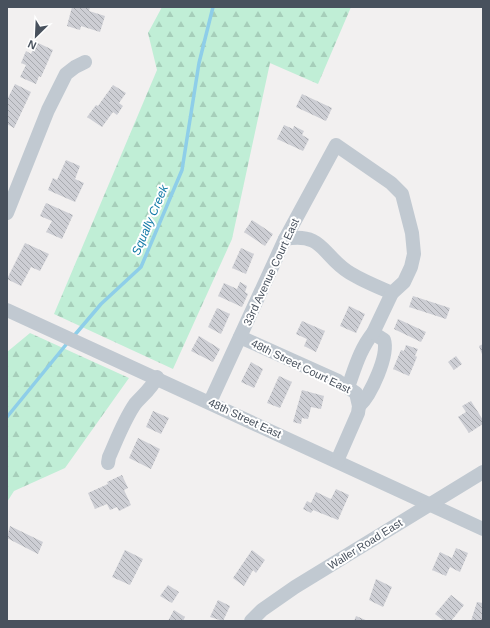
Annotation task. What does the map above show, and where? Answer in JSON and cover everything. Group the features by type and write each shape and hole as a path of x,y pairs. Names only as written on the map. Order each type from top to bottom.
{"street":[{"path":"7,213 48,110 66,74 85,62"},
{"name":"33rd Avenue Court East","path":"210,402 285,239 336,145 391,183 402,194 412,233 414,254 404,282 392,293"},
{"path":"285,239 300,236 308,238 318,244 349,273 392,293 373,333 360,352 348,387"},
{"name":"48th Street East","path":"7,310 210,402 483,529"},
{"path":"337,461 356,421 359,402 365,400 372,387 387,347 384,340 373,333"},
{"name":"48th Street Court East","path":"240,337 348,387 356,393 359,402"},
{"path":"108,463 109,457 128,416 136,404 153,385 153,376"},
{"name":"Waller Road East","path":"251,621 262,610 295,588 483,472"}],"green space":[{"path":"162,7 351,7 318,84 270,63 232,239 173,369 54,314 157,70 148,33"},
{"path":"30,333 129,378 65,468 14,491 7,502 7,352"}],"building":[{"path":"72,7 90,7 89,11 105,16 100,32 81,26 80,30 67,26"},
{"path":"36,42 53,50 41,77 39,76 36,84 20,77 26,65 21,63 26,51 31,54"},
{"path":"15,84 31,92 14,128 7,124 7,100"},
{"path":"113,85 126,93 119,103 123,106 117,115 113,112 102,127 87,117 96,105 98,106"},
{"path":"302,94 332,108 326,121 296,107"},
{"path":"284,125 293,129 294,126 304,131 302,135 309,139 303,151 277,139"},
{"path":"66,160 80,166 75,179 84,183 75,202 48,190 53,178 57,180"},
{"path":"46,203 73,215 62,239 46,232 52,221 40,216"},
{"path":"252,220 273,234 265,246 244,232"},
{"path":"25,243 49,254 40,271 31,267 21,286 7,279"},
{"path":"241,248 254,254 246,274 232,268"},
{"path":"240,282 247,286 245,292 248,294 242,307 218,296 224,283 237,289"},
{"path":"413,296 450,308 446,319 409,307"},
{"path":"349,306 365,314 356,333 340,326"},
{"path":"217,308 230,314 221,334 208,327"},
{"path":"398,319 426,332 421,342 394,329"},
{"path":"302,321 325,331 316,352 304,346 307,339 296,334"},
{"path":"199,336 220,349 213,362 191,351"},
{"path":"483,344 483,357 479,346"},
{"path":"406,345 418,349 415,356 417,357 409,376 393,369 401,350 404,351"},
{"path":"456,356 462,364 454,370 448,362"},
{"path":"251,362 263,369 254,388 241,382"},
{"path":"279,376 292,382 280,408 267,403"},
{"path":"302,390 324,396 321,409 311,407 308,419 302,418 301,424 293,422"},
{"path":"471,401 483,420 483,424 469,433 458,417 466,412 462,406"},
{"path":"153,411 169,418 161,434 146,427"},
{"path":"138,438 160,449 151,469 129,458"},
{"path":"122,475 128,488 124,490 131,505 119,511 117,507 110,510 107,504 95,509 88,493 108,484 107,482"},
{"path":"336,489 349,495 338,520 313,510 311,513 303,509 307,501 311,503 316,492 331,499"},
{"path":"10,526 43,542 38,554 7,538"},
{"path":"456,548 468,553 460,572 450,567 446,576 432,570 440,552 452,558"},
{"path":"125,550 143,559 130,585 112,577"},
{"path":"252,550 265,560 256,573 253,570 244,586 233,578"},
{"path":"376,579 392,587 383,607 369,600"},
{"path":"168,585 179,592 172,603 160,596"},
{"path":"451,595 464,605 451,621 444,621 435,614"},
{"path":"218,600 230,606 223,621 210,617"},
{"path":"477,602 483,603 483,621 471,621"},
{"path":"174,610 185,617 183,621 168,621"},
{"path":"356,616 368,621 354,621"}],"waterway":[{"name":"Squally Creek","path":"73,337 101,304 141,267 182,170 199,63 213,7"},
{"name":"Squally Creek","path":"7,417 69,341"}]}
